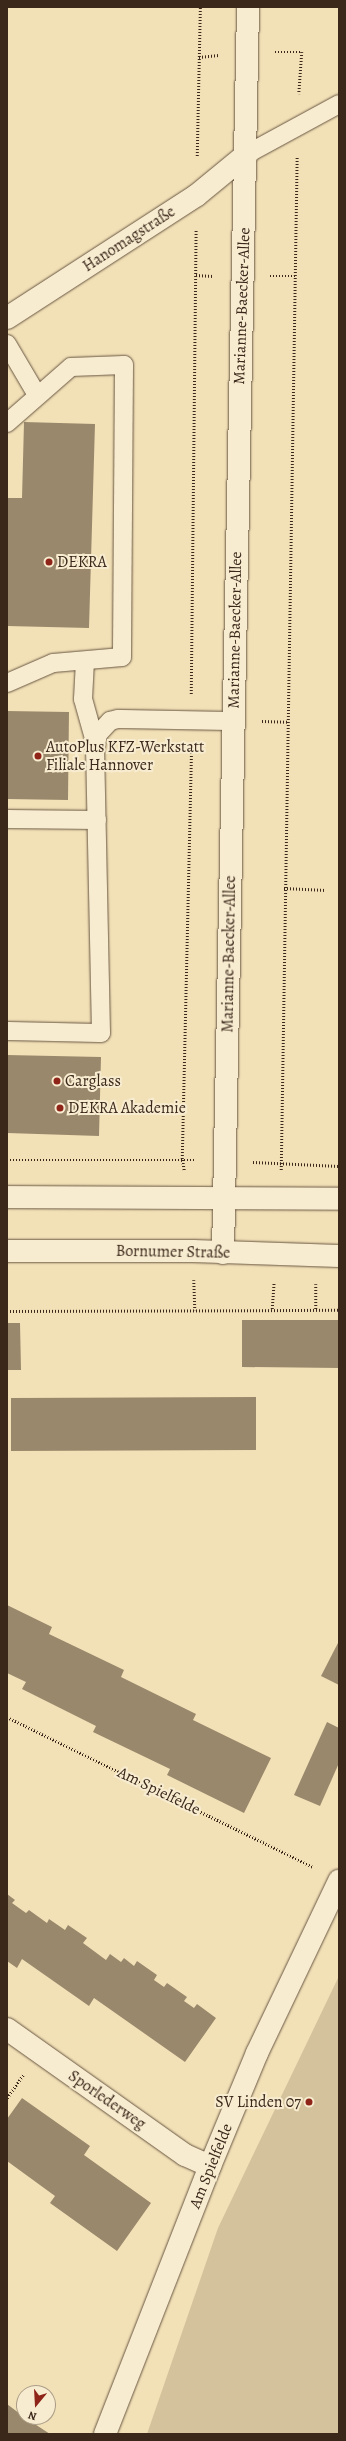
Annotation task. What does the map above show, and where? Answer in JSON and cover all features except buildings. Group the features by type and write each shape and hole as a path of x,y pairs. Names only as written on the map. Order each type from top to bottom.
{"street":[{"name":"Marianne-Baecker-Allee","path":"223,1253 233,721 247,154 248,7"},
{"name":"Hanomagstraße","path":"7,318 197,195 247,154"},
{"path":"7,1197 339,1199"},
{"name":"Bornumer Straße","path":"7,1251 223,1253 339,1256"},
{"name":"Am Spielfelde","path":"105,2434 210,2166 257,2053 339,1881"},
{"name":"Sporlederweg","path":"7,2029 185,2155 210,2166"}],"lane":[{"path":"247,154 339,104"},
{"path":"7,344 37,395"},
{"path":"7,423 37,395 71,367 124,365 122,657 53,663 7,683"},
{"path":"7,1031 101,1033 95,742 83,699 85,660"},
{"path":"95,742 98,734 110,720 233,721"},
{"path":"7,819 97,820"}],"path":[{"path":"182,1159 191,720 200,7"},
{"path":"282,1163 284,888 297,127 302,52"},
{"path":"284,888 326,890"},
{"path":"7,1160 182,1159 339,1166"},
{"path":"7,1311 339,1310"},
{"name":"Am Spielfelde","path":"7,1717 310,1866"}],"shaded area":[{"name":"SV Linden 07","path":"339,1976 339,2434 147,2434 218,2228"}],"place":[{"name":"DEKRA","path":"49,562"},
{"name":"AutoPlus KFZ-Werkstatt Filiale Hannover","path":"38,756"},
{"name":"Carglass","path":"57,1081"},
{"name":"DEKRA Akademie","path":"60,1108"},
{"name":"SV Linden 07","path":"309,2102"}]}
